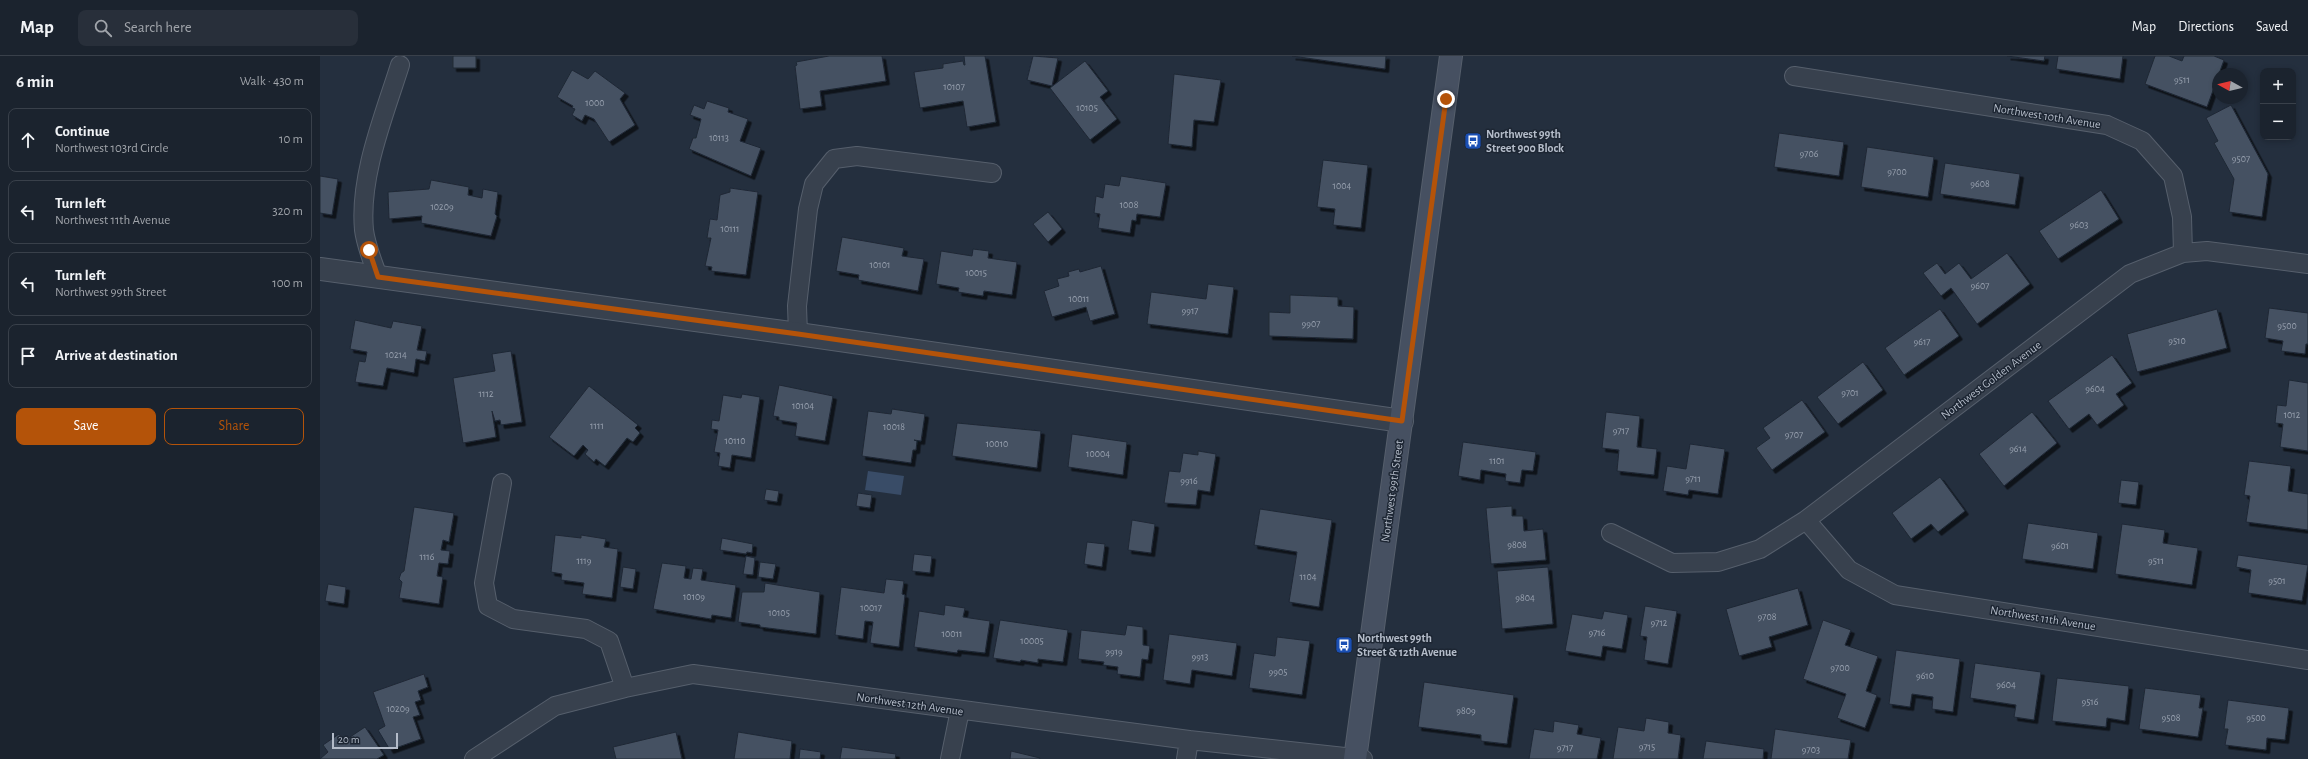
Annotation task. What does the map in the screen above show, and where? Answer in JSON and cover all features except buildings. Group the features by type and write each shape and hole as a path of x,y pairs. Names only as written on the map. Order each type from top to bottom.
{"main road":[{"name":"Northwest 99th Street","path":"1358,758 1451,56"}],"street":[{"path":"378,277 364,232 363,214 374,149 400,65"},
{"name":"Northwest 10th Avenue","path":"1794,76 2107,125 2142,141 2174,176 2182,217 2183,253"},
{"path":"798,334 797,306 808,209 814,184 834,159 857,156 992,172"},
{"path":"2183,253 2207,251 2308,264"},
{"name":"Northwest Golden Avenue","path":"1611,533 1672,563 1718,562 1760,549 1806,520 2130,274 2183,253"},
{"path":"320,269 798,334 1402,421"},
{"path":"502,483 484,583 488,606 513,619 586,629 609,641 624,688"},
{"name":"Northwest 11th Avenue","path":"1806,520 1848,570 1895,596 2308,660"},
{"name":"Northwest 12th Avenue","path":"474,759 554,706 624,688 694,674 1189,740 1358,758"},
{"path":"950,759 960,710"},
{"path":"1186,759 1189,740"}],"water":[{"path":"868,471 904,476 901,495 865,490"}],"place":[{"name":"Northwest 99th Street 900 Block","path":"1473,141"},
{"name":"Northwest 99th Street & 12th Avenue","path":"1344,645"}],"route":[{"path":"369,250 378,277 798,334 1402,421 1446,99"}]}
